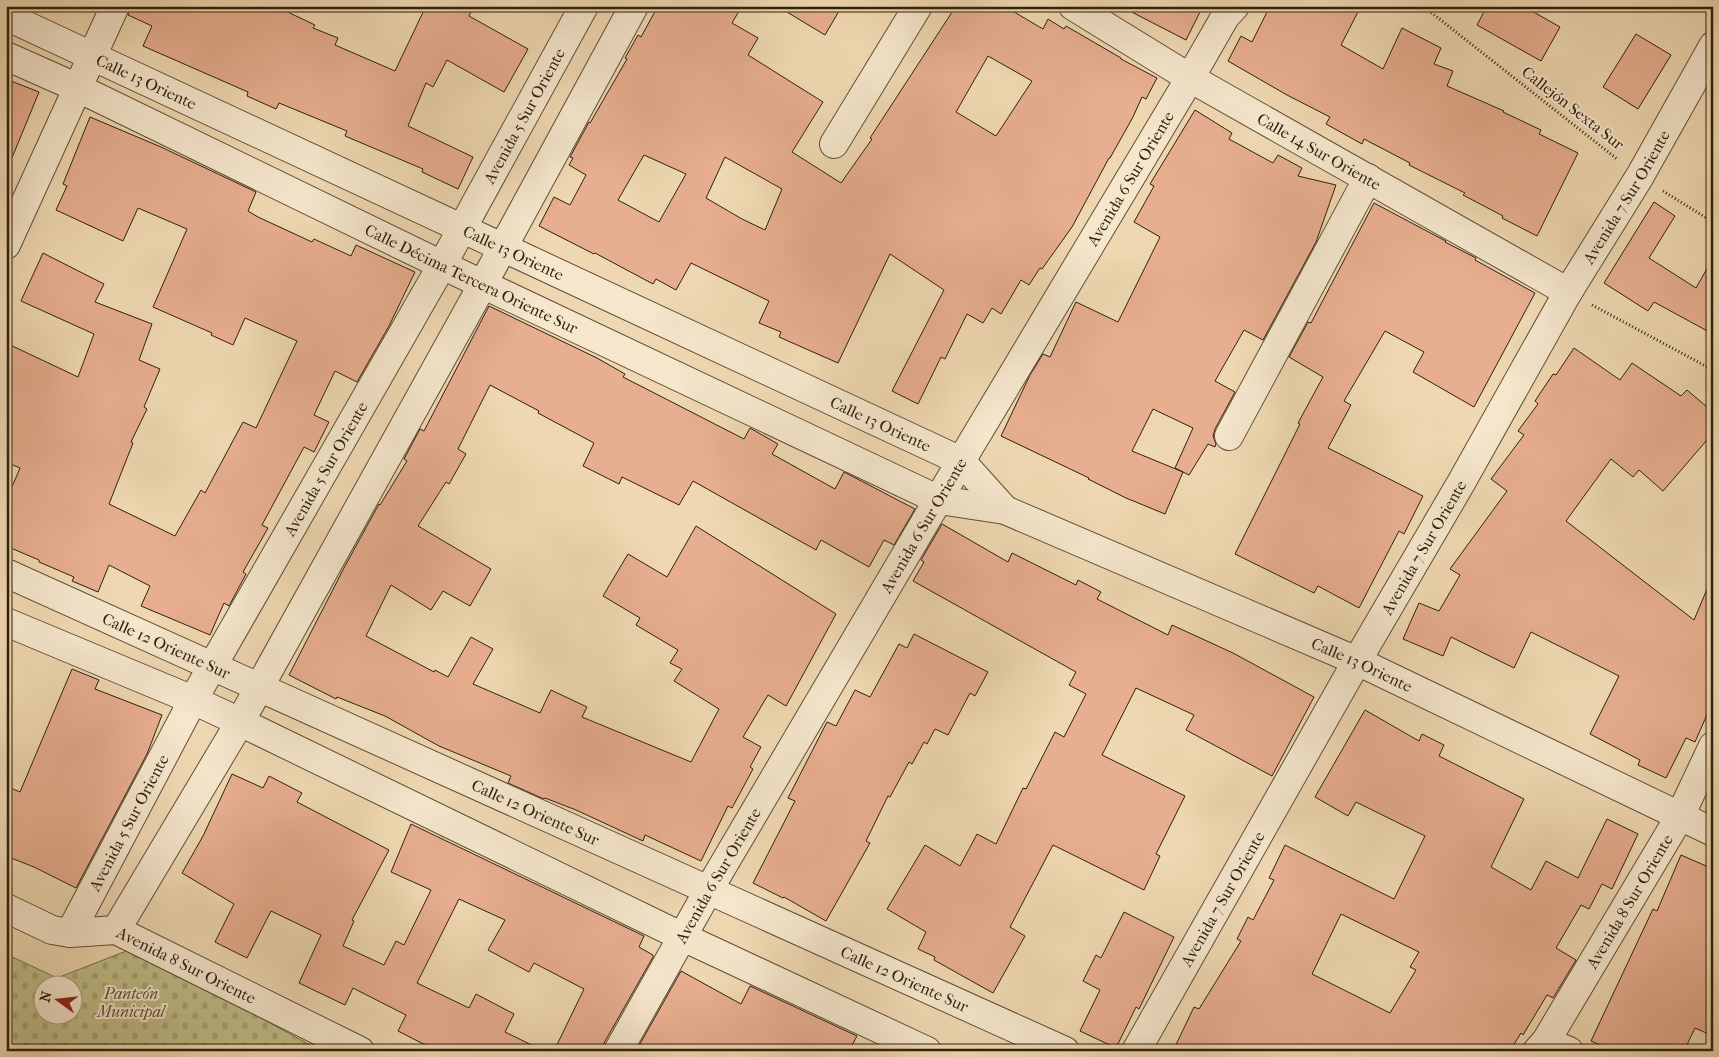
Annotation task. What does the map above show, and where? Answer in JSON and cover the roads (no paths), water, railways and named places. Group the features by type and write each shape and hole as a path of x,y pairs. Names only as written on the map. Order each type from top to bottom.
{"street":[{"path":"6,245 115,6"},
{"name":"Avenida 5 Sur Oriente","path":"70,933 193,700 442,265 584,6"},
{"path":"116,930 240,722 483,284 634,6"},
{"path":"834,144 918,6"},
{"name":"Calle 14 Sur Oriente","path":"1073,6 1190,78 1568,292"},
{"name":"Avenida 6 Sur Oriente","path":"618,1051 708,890 961,460 1225,17 1235,6"},
{"name":"Calle 13 Oriente","path":"6,16 961,460 1005,510"},
{"name":"Avenida 7 Sur Oriente","path":"1136,1051 1568,292 1640,176 1713,46"},
{"name":"Calle Décima Tercera Oriente Sur","path":"6,56 78,88 442,265 939,500"},
{"path":"1229,436 1368,178"},
{"name":"Calle 13 Oriente","path":"939,500 1005,510 1357,661 1713,832"},
{"name":"Calle 12 Oriente Sur","path":"6,573 1065,1051"},
{"path":"6,622 193,700 683,937 927,1051"},
{"name":"Avenida 8 Sur Oriente","path":"1551,1048 1680,816 1713,746"},
{"name":"Avenida 8 Sur Oriente","path":"6,908 52,930 70,933 116,930 360,1051"}],"park label":[{"name":"Panteón Municipal","path":"131,1002"}]}
